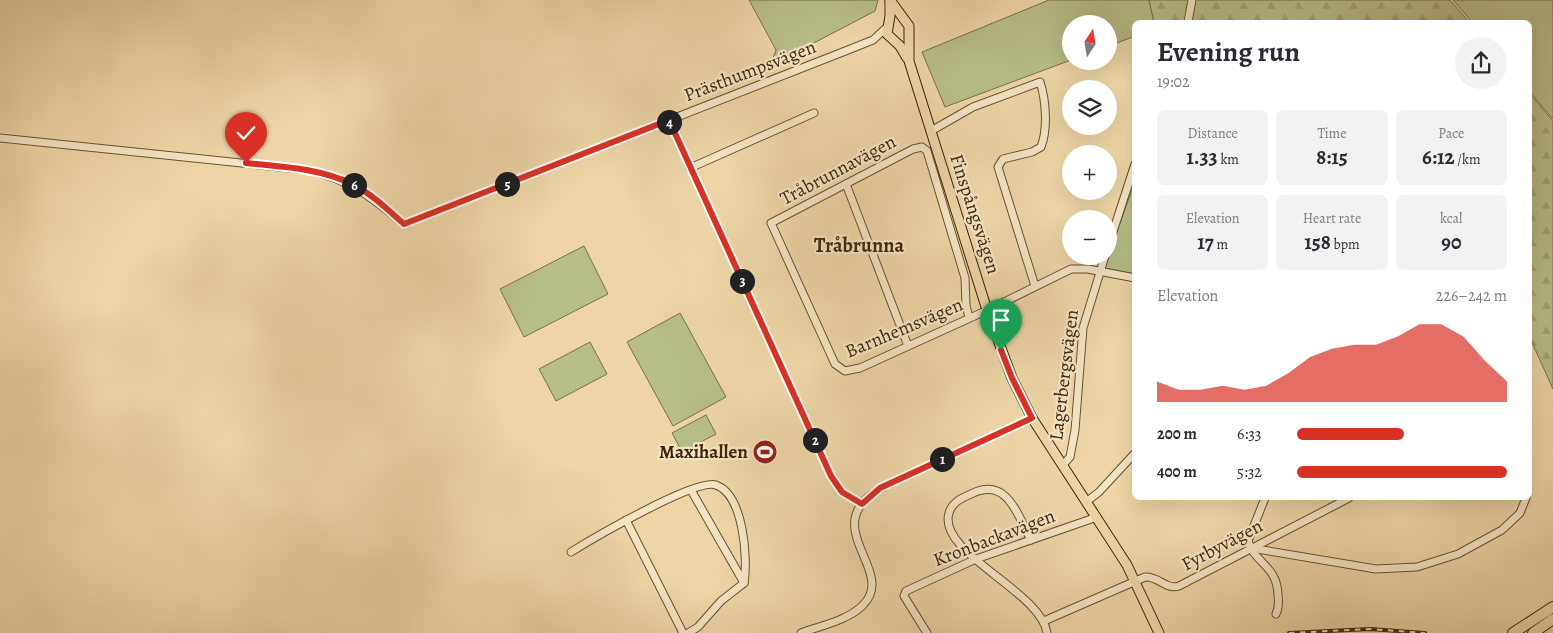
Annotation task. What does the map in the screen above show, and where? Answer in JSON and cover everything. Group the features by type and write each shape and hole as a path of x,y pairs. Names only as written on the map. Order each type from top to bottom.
{"highway":[{"path":"1514,633 1553,606"},
{"path":"1532,633 1553,619"}],"main road":[{"name":"Finspångsvägen","path":"890,0 909,26 909,61 988,310 1012,378 1032,418 1097,517 1136,581 1159,633"},
{"name":"Finspångsvägen","path":"890,0 888,25 893,40 909,61"},
{"path":"888,25 897,18 903,19"},
{"path":"893,40 901,41 908,35"},
{"name":"Finspångsvägen","path":"1136,581 1145,592 1163,633"}],"street":[{"path":"1188,20 1192,0"},
{"name":"Prästhumpsvägen","path":"872,40 888,25"},
{"name":"Prästhumpsvägen","path":"0,138 308,170 332,176 354,185 404,224 872,40 893,40"},
{"path":"931,131 972,107 1040,82 1044,104 1041,147 1032,152 1003,159 998,167 1036,286"},
{"path":"690,168 814,113"},
{"path":"669,120 831,476 842,492 862,504"},
{"name":"Tråbrunnavägen","path":"835,364 771,224 914,149 922,147 927,151 965,278 966,306 969,317"},
{"path":"1117,219 1132,173"},
{"path":"846,184 908,346"},
{"name":"Lagerbergsvägen","path":"1062,466 1068,461 1071,453 1078,406 1082,338 1102,265"},
{"name":"Barnhemsvägen","path":"835,364 845,371 860,368 988,310 1071,269 1082,268 1132,277"},
{"path":"801,633 858,610 870,597 873,578 855,535 855,522 862,504 880,488 1032,418"},
{"path":"1086,502 1099,492 1132,456"},
{"path":"571,552 626,520 701,485 716,485 724,490 737,508 744,529 744,583"},
{"path":"1031,540 1008,498 996,490 980,489 957,501 948,517 953,536 976,559 1008,584 1044,621 1047,633"},
{"path":"691,490 744,583"},
{"path":"1264,500 1249,534 1250,548 1276,578 1279,608 1276,614"},
{"name":"Fyrbyvägen","path":"1136,581 1148,576 1168,587 1179,586 1345,500"},
{"path":"1250,548 1376,569 1417,567 1458,554 1502,530 1520,513 1525,500"},
{"name":"Kronbackavägen","path":"927,633 903,593 976,559 1097,517"},
{"path":"626,520 683,633"},
{"path":"1044,621 1136,581"},
{"path":"688,633 698,628 721,601 744,583"}],"green space":[{"path":"749,0 878,0 875,11 787,57 763,65 773,58 776,50"},
{"path":"1049,0 1149,0 1154,20 1132,20 1132,37 1118,43 1118,15 1062,15 1062,63 945,107 922,52"},
{"path":"1149,0 1450,0 1467,20 1154,20"},
{"path":"1453,0 1553,0 1553,119 1532,94 1532,20 1470,20"},
{"path":"1532,96 1553,121 1553,389 1532,342"},
{"path":"1132,189 1132,273 1104,268 1105,265 1117,265 1117,232"},
{"path":"584,246 608,294 524,337 500,289"},
{"path":"680,313 726,397 673,426 627,342"},
{"path":"590,342 607,374 556,401 539,369"},
{"path":"706,415 716,434 682,452 672,433"}],"railway":[{"path":"1289,633 1370,629 1425,633"}],"place":[{"name":"Maxihallen","path":"765,452"}],"district":[{"name":"Tråbrunna","path":"859,245"}],"route":[{"path":"246,163 308,170 332,176 354,185 379,202 404,224 669,120 835,484 847,496 862,504 880,488 1032,418 1012,378 1001,350"}]}
